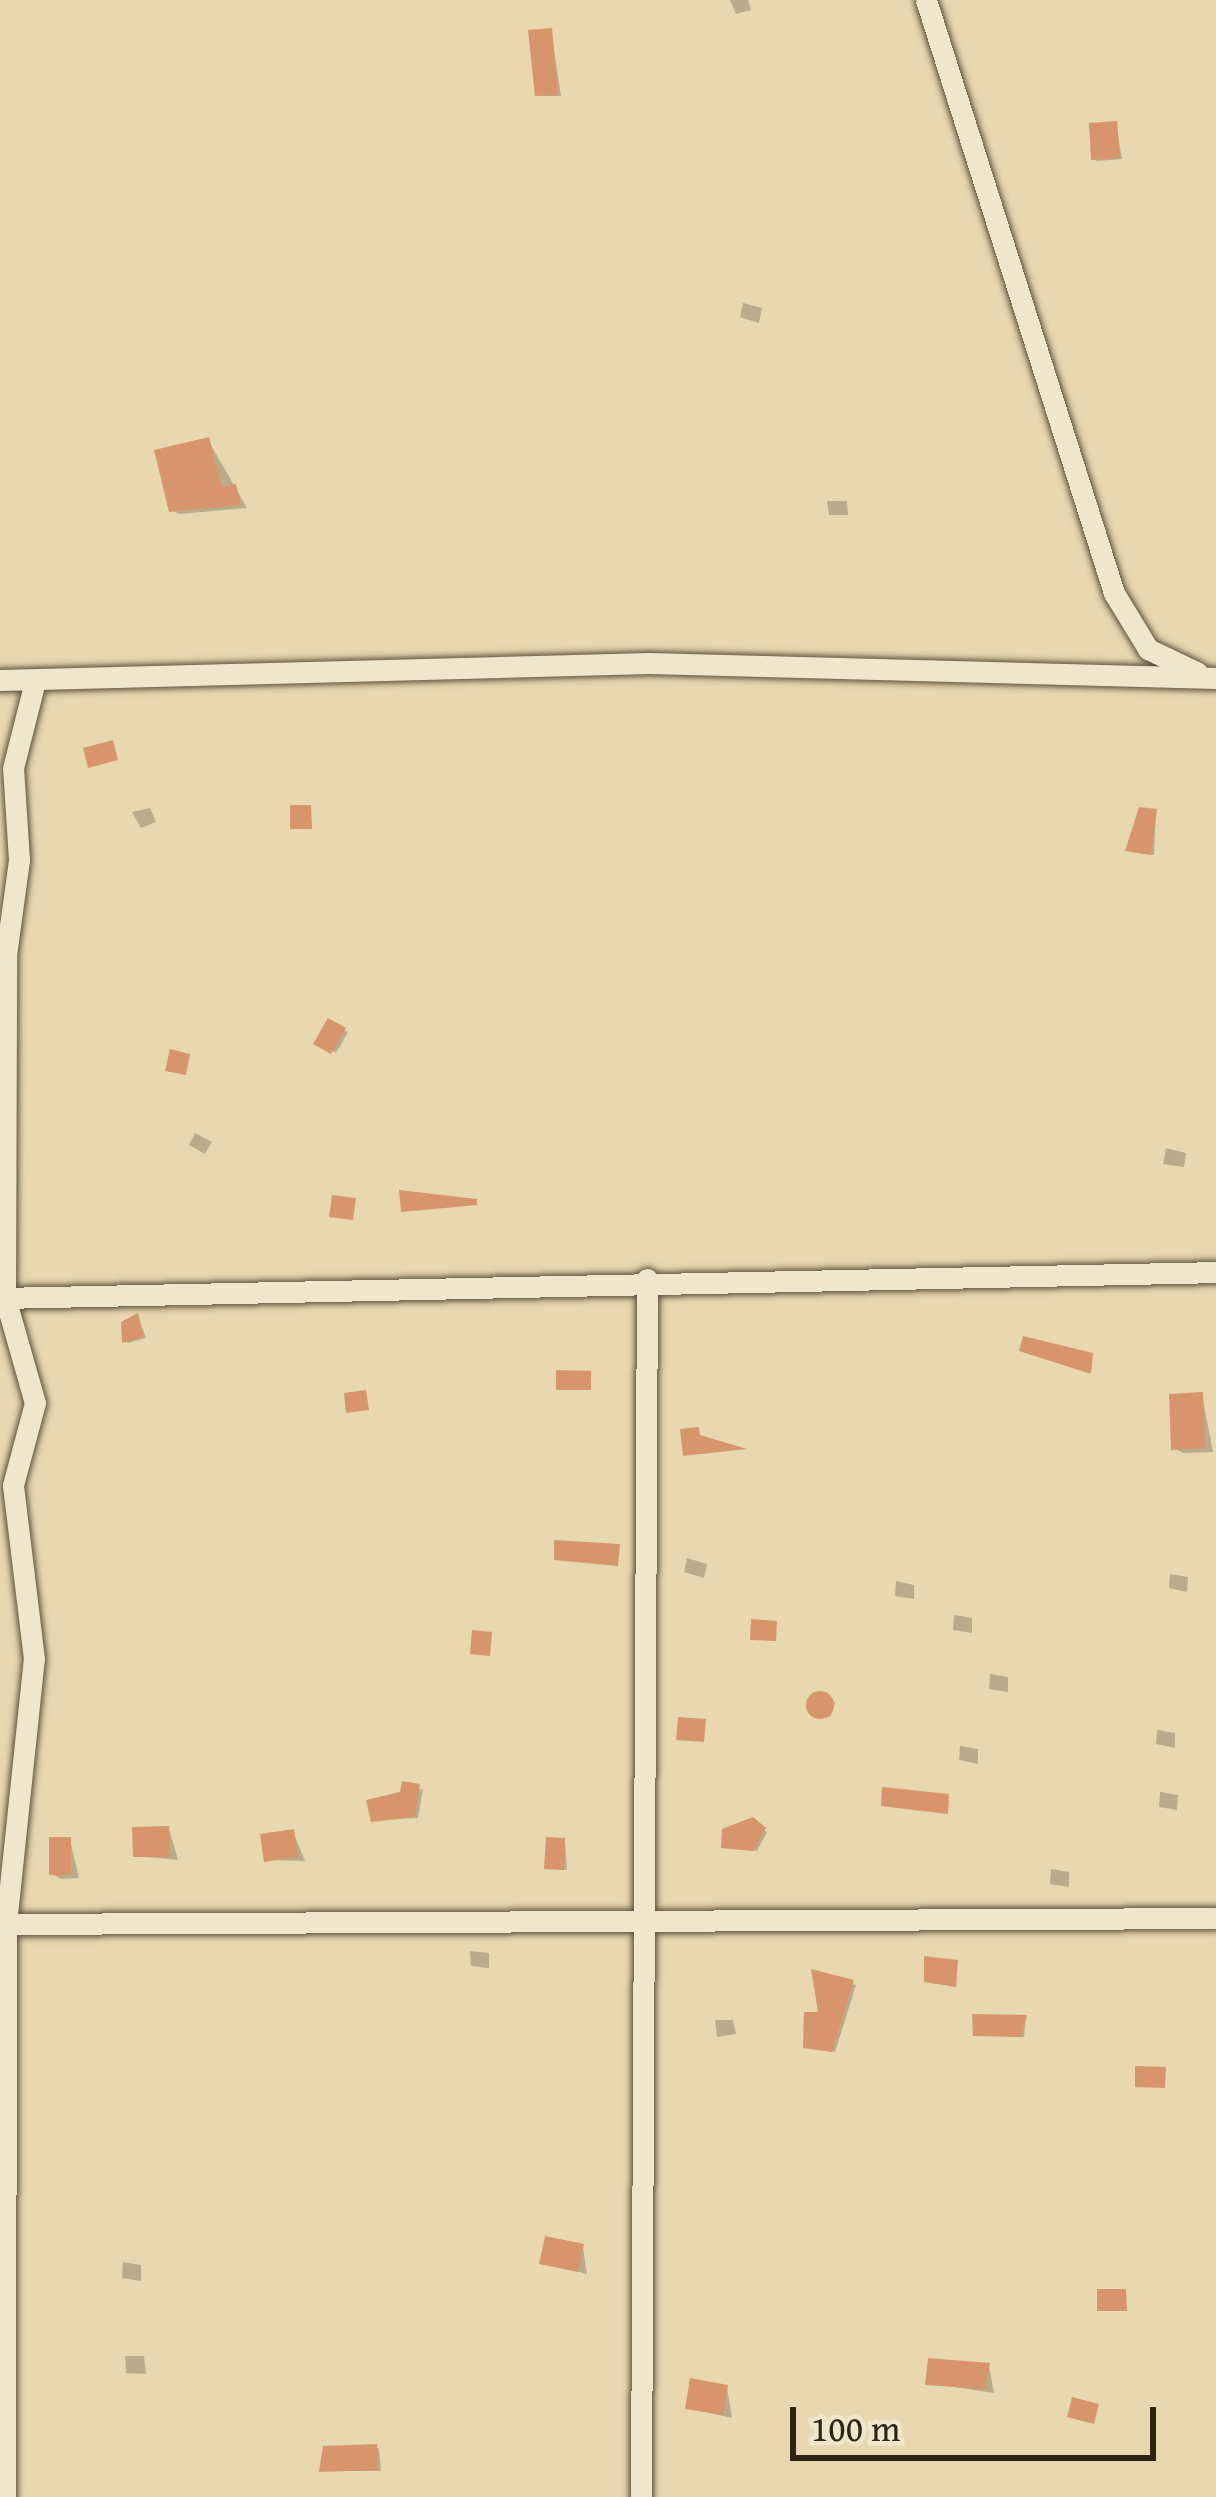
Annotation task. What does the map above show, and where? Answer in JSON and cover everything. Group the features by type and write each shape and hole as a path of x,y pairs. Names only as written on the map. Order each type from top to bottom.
{"street":[{"path":"926,0 1114,593 1148,649 1212,681"},
{"path":"0,680 649,663 1212,681"},
{"path":"5,2497 3,1924 34,1659 14,1485 35,1403 2,1298 13,768 35,681"},
{"path":"2,1298 647,1279 1216,1272"},
{"path":"641,2497 647,1279"},
{"path":"3,1924 1216,1918"}],"building":[{"path":"552,28 558,95 535,96 528,30"},
{"path":"1117,121 1120,158 1091,160 1089,123"},
{"path":"209,437 222,487 236,484 241,505 169,512 154,450"},
{"path":"113,740 118,760 88,768 83,748"},
{"path":"290,805 311,805 312,829 290,829"},
{"path":"1139,807 1157,809 1151,855 1125,851"},
{"path":"328,1018 346,1028 331,1054 313,1044"},
{"path":"170,1049 190,1054 186,1075 165,1071"},
{"path":"399,1190 477,1199 477,1205 401,1212"},
{"path":"332,1195 356,1198 353,1220 329,1217"},
{"path":"138,1313 144,1337 122,1343 121,1322"},
{"path":"1023,1336 1093,1353 1091,1374 1019,1351"},
{"path":"556,1370 591,1371 591,1390 556,1390"},
{"path":"366,1390 369,1410 346,1413 344,1393"},
{"path":"1203,1392 1205,1448 1171,1450 1169,1394"},
{"path":"699,1427 700,1435 747,1449 683,1456 680,1429"},
{"path":"554,1540 620,1544 618,1566 554,1560"},
{"path":"751,1619 777,1621 776,1641 750,1640"},
{"path":"472,1630 492,1632 490,1656 470,1654"},
{"path":"820,1691 830,1695 834,1705 830,1715 820,1719 810,1715 806,1705 810,1695"},
{"path":"678,1717 706,1719 704,1742 676,1740"},
{"path":"402,1781 420,1784 415,1817 371,1822 366,1800 400,1792"},
{"path":"882,1787 949,1794 948,1814 881,1806"},
{"path":"753,1817 766,1828 753,1851 721,1848 722,1829"},
{"path":"169,1826 170,1857 133,1857 132,1827"},
{"path":"294,1829 298,1857 264,1862 260,1834"},
{"path":"49,1837 71,1837 71,1875 49,1875"},
{"path":"546,1837 565,1838 564,1870 544,1869"},
{"path":"924,1956 958,1960 956,1987 924,1982"},
{"path":"811,1969 854,1980 832,2052 803,2048 804,2012 818,2012"},
{"path":"972,2014 1027,2015 1021,2037 973,2036"},
{"path":"1135,2066 1166,2067 1165,2088 1135,2087"},
{"path":"545,2236 584,2244 578,2272 539,2264"},
{"path":"1097,2289 1126,2289 1127,2311 1097,2311"},
{"path":"928,2358 990,2363 985,2389 925,2385"},
{"path":"690,2378 728,2385 723,2415 685,2409"},
{"path":"1072,2397 1099,2404 1094,2424 1067,2417"},
{"path":"377,2444 378,2470 319,2472 323,2446"}]}
